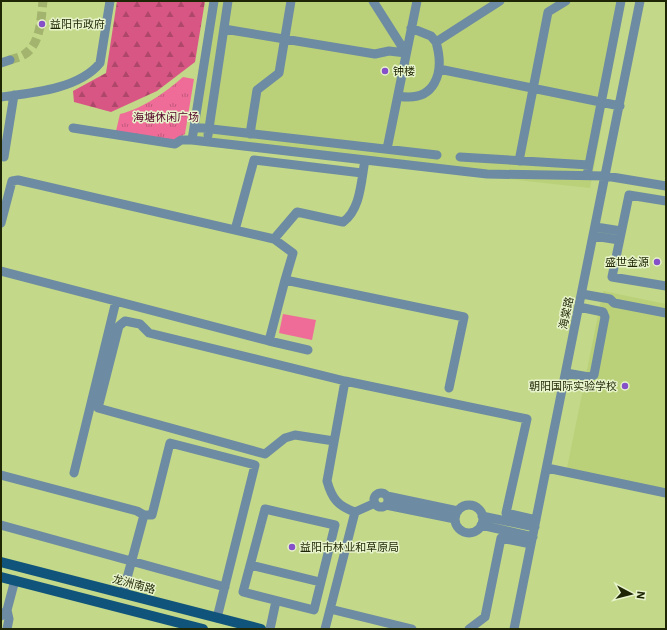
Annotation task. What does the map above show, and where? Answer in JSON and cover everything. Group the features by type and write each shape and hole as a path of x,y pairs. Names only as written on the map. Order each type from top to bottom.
{"main road":[{"name":"龙洲南路","path":"1,562 261,629"},
{"path":"1,577 203,629"}],"street":[{"path":"1,96 39,92 68,83 94,70 100,63 110,1"},
{"path":"192,140 214,1"},
{"path":"207,142 228,1"},
{"path":"250,134 257,90 279,74 291,1"},
{"path":"373,1 406,53"},
{"path":"387,149 417,1"},
{"path":"436,42 500,1"},
{"path":"518,161 548,12 566,1"},
{"path":"588,176 621,1"},
{"name":"海棠路","path":"514,629 580,307 640,1"},
{"path":"398,96 415,97 426,93 434,85 439,69 439,54 436,42 431,36 412,28"},
{"path":"224,29 375,54 388,51 406,53"},
{"path":"1,63 10,60"},
{"path":"439,69 620,106"},
{"path":"1,156 4,156 14,95"},
{"path":"194,127 437,155"},
{"path":"73,128 175,144 181,140 192,140 487,174 606,176 666,186"},
{"path":"460,157 589,165"},
{"path":"235,230 254,160 362,173"},
{"path":"274,239 297,212 343,222 346,220 355,208 365,160"},
{"path":"1,223 12,181 18,180 274,239 293,253 268,341"},
{"path":"666,202 629,195 612,277 666,286"},
{"path":"595,231 620,236"},
{"path":"1,271 116,302 308,350"},
{"path":"285,280 464,317 450,388"},
{"path":"582,294 610,299 614,303 666,313"},
{"path":"74,473 116,302"},
{"path":"566,373 589,377 594,375 605,318 603,312 580,307"},
{"path":"334,441 294,435 284,438 265,454 98,408 119,326 125,321 140,324 149,334 345,381 527,420 505,517 485,617 469,629"},
{"path":"345,381 327,481 330,494 337,504 355,512 375,503 375,498 377,495 384,494 387,501 456,515"},
{"path":"1,475 137,511 144,515 152,515 170,443 255,465 217,618"},
{"path":"547,468 666,493"},
{"path":"465,506 474,506 480,512 481,521 474,531 466,532 458,528 456,515 465,506"},
{"path":"265,509 335,525 320,582 314,610 243,592 265,509"},
{"path":"325,629 355,512"},
{"path":"123,593 144,515"},
{"path":"481,521 505,517 535,523"},
{"path":"481,521 502,534 532,540"},
{"path":"1,525 225,587"},
{"path":"250,565 320,582"},
{"path":"6,629 9,620 4,613 15,580"},
{"path":"270,629 276,601"},
{"path":"330,609 412,629"}],"shaded area":[{"path":"211,1 625,1 590,188 187,144"},
{"name":"朝阳国际实验学校","path":"603,291 666,304 666,490 567,468"}],"green space":[{"path":"117,1 205,1 195,62 157,91 111,112 74,102 73,91 106,73"},
{"name":"海塘休闲广场","path":"183,77 194,79 185,134 175,140 116,131 120,114 145,104"},
{"path":"133,114 144,116 141,132 129,130"},
{"path":"283,314 316,320 312,340 279,333"}],"tunnel":[{"path":"10,60 25,54 34,43 41,22 43,1"}],"place":[{"name":"益阳市政府","path":"42,24"},
{"name":"钟楼","path":"385,71"},
{"name":"盛世金源","path":"657,262"},
{"name":"朝阳国际实验学校","path":"625,386"},
{"name":"益阳市林业和草原局","path":"292,547"}]}
